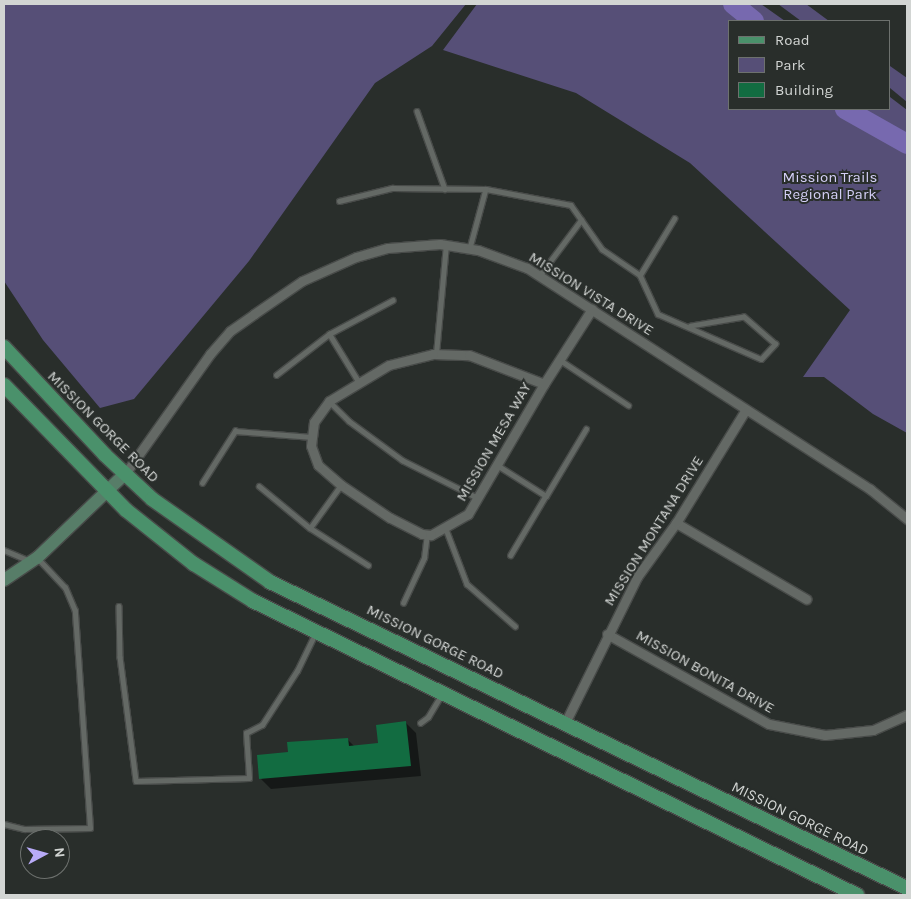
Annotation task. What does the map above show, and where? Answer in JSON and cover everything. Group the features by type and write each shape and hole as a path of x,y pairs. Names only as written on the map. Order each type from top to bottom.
{"main road":[{"name":"MISSION GORGE ROAD","path":"4,347 125,474 152,499 270,582 907,888"},
{"path":"4,385 108,493 194,564 253,601 315,634 857,895"}],"street":[{"name":"MISSION VISTA DRIVE","path":"125,474 210,354 230,332 254,314 302,280 356,258 388,248 446,245 470,248 504,257 539,276 745,411 870,490 907,519"},
{"name":"MISSION MESA WAY","path":"544,384 470,355 436,354 389,365 329,401 314,422 311,446 318,465 341,485 390,518 427,535 446,529 468,514 544,384 592,309"},
{"name":"MISSION MONTANA DRIVE","path":"565,723 607,634 637,577 676,523 745,411"},
{"path":"4,580 34,560 108,493 125,474"},
{"path":"676,523 806,599"},
{"name":"MISSION BONITA DRIVE","path":"607,634 768,724 825,735 873,730 907,715"}],"lane":[{"path":"417,111 445,189"},
{"path":"339,201 392,188 486,189 571,205 602,249 640,275 658,314 691,326 761,359 775,344 744,317 691,326"},
{"path":"470,248 486,189"},
{"path":"640,275 674,219"},
{"path":"539,276 581,220"},
{"path":"436,354 446,245"},
{"path":"276,374 329,334 393,300"},
{"path":"329,334 359,383"},
{"path":"560,360 628,405"},
{"path":"329,401 349,421 402,460 478,498"},
{"path":"511,555 586,429"},
{"path":"202,482 235,431 312,437"},
{"path":"497,465 546,496"},
{"path":"310,528 341,485"},
{"path":"259,486 310,528 368,565"},
{"path":"446,529 467,584 515,626"},
{"path":"403,603 424,558 427,535"},
{"path":"4,550 34,560 65,588 75,611 90,828 24,829 4,824"},
{"path":"119,606 120,657 136,781 249,778 246,733 262,725 297,671 315,634"},
{"path":"420,723 428,718 441,694"}],"green space":[{"path":"4,4 466,4 432,46 375,83 249,261 134,399 100,408 43,340 4,281"},
{"name":"Mission Trails Regional Park","path":"477,4 761,4 784,20 728,20 728,110 891,110 891,98 907,110 907,433 873,414 824,377 803,377 850,310 690,163 576,93 443,50"},
{"path":"778,4 806,4 828,20 800,20"},
{"path":"891,67 907,78 907,102 891,89"}],"building":[{"path":"406,721 411,766 259,779 257,755 288,752 287,742 348,738 349,746 378,743 376,725"}],"waterway":[{"path":"733,4 753,20"},
{"path":"847,110 907,144"}]}
